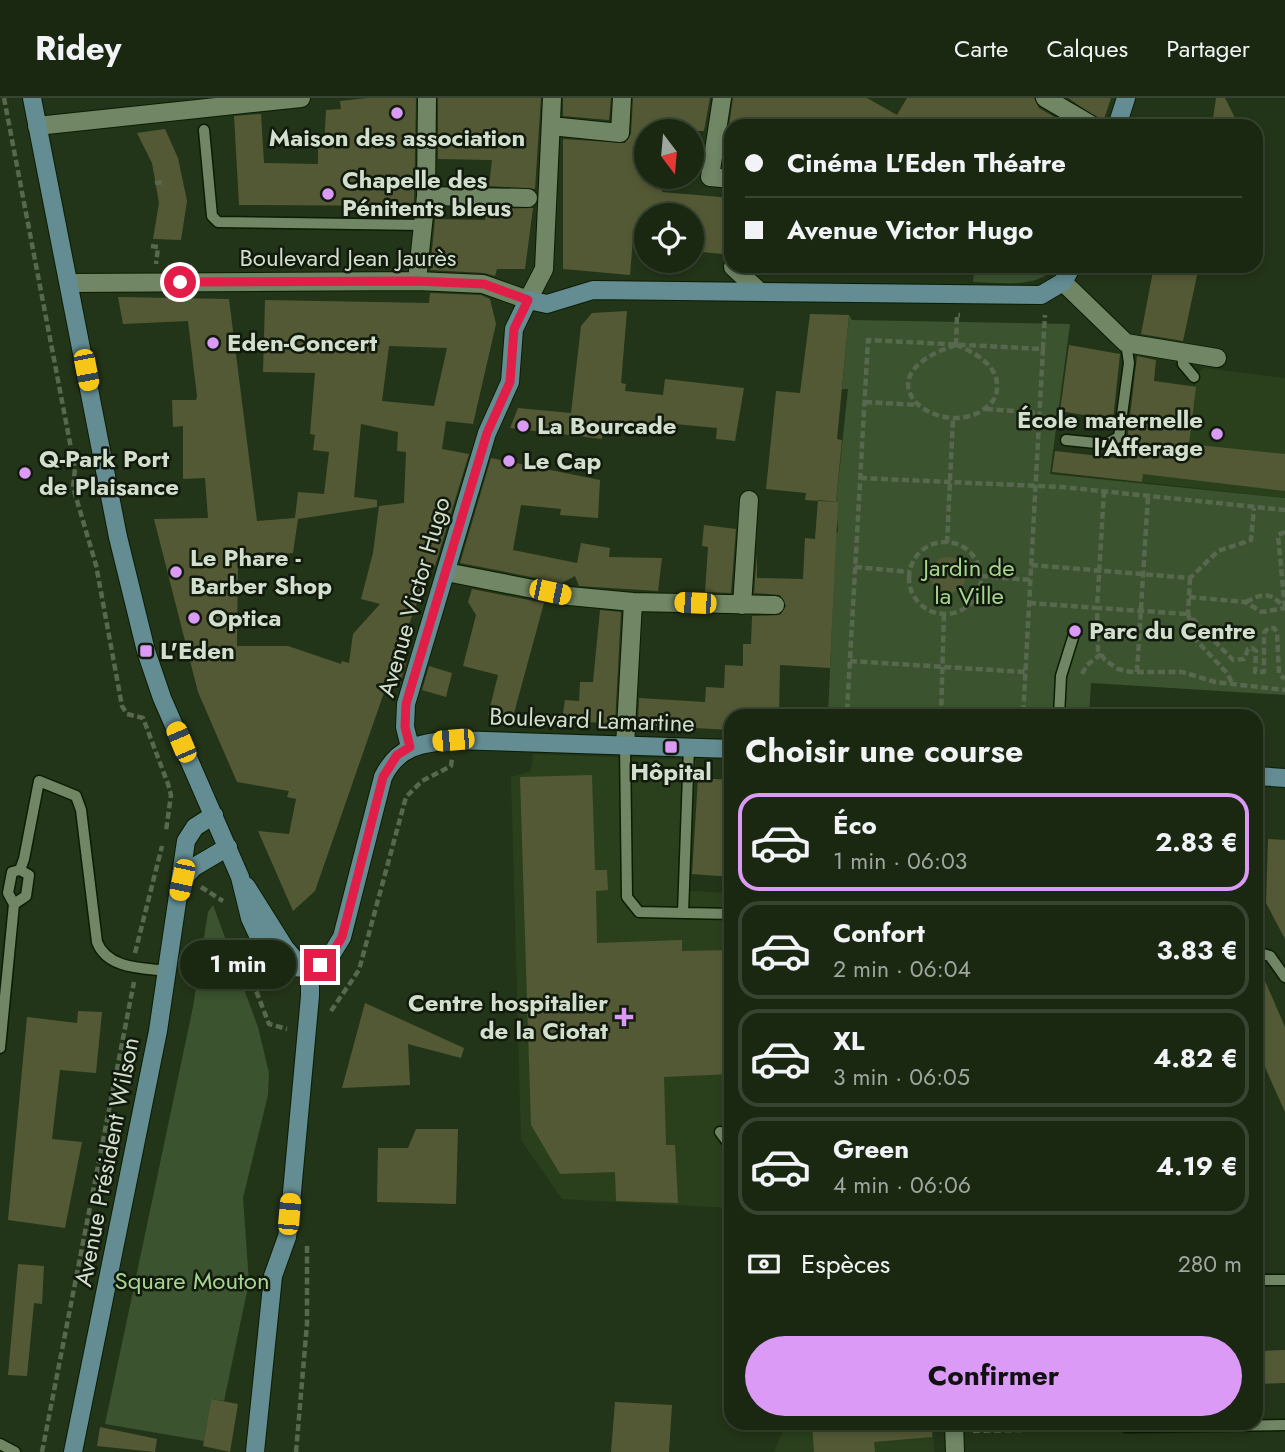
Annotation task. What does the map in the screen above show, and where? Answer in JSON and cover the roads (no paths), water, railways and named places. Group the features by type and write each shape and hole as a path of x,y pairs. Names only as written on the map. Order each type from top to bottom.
{"street":[{"path":"32,98 134,606 162,698 228,847 240,877 250,918 268,957 286,967 306,968 328,960 342,937 383,777 397,755 410,747"},
{"path":"37,126 301,98"},
{"path":"416,281 426,196 427,98"},
{"path":"528,300 544,269 552,98"},
{"path":"551,126 620,133 622,98"},
{"path":"722,98 710,177 724,178"},
{"path":"1045,98 1081,119"},
{"path":"1119,119 1125,98"},
{"path":"426,196 528,198"},
{"path":"740,273 760,291"},
{"name":"Boulevard Jean Jaurès","path":"69,283 416,281 484,284 547,304 593,290 1041,295 1068,273"},
{"path":"1070,273 1126,344 1217,358"},
{"name":"Avenue Victor Hugo","path":"410,747 405,727 406,704 487,433 510,382 514,329 528,300"},
{"path":"742,605 749,500"},
{"path":"446,572 569,596 634,602 775,605"},
{"path":"625,746 634,602"},
{"name":"Boulevard Lamartine","path":"410,747 453,740 724,749"},
{"path":"1263,776 1285,778"},
{"name":"Avenue Président Wilson","path":"73,1452 137,1140 182,880 186,841 195,827 214,816"},
{"path":"182,880 194,867 228,847"},
{"path":"256,1452 273,1276 287,1237 310,996 306,968"},
{"path":"955,1452 960,1430"}],"lane":[{"path":"204,130 212,216 218,222 422,225"},
{"path":"1066,440 1106,444 1119,436 1129,363 1126,344"},
{"path":"1182,354 1183,364 1194,377"},
{"path":"1059,709 1060,676 1075,631"},
{"path":"625,746 627,897 639,912 724,914"},
{"path":"683,913 689,747"},
{"path":"20,870 39,781 76,796 83,819 99,948 115,962 166,971"},
{"path":"0,1048 14,904 8,893 12,873 20,870 29,875 26,896 14,904"},
{"path":"1263,954 1270,956 1285,977"},
{"path":"720,1132 724,1137"},
{"path":"1263,1280 1285,1280"},
{"path":"1263,1425 1285,1425"}],"place":[{"name":"Maison des association","path":"397,113"},
{"name":"Chapelle des Pénitents bleus","path":"328,194"},
{"name":"Eden-Concert","path":"213,343"},
{"name":"La Bourcade","path":"523,426"},
{"name":"École maternelle l'Afferage","path":"1217,434"},
{"name":"Le Cap","path":"509,461"},
{"name":"Q-Park Port de Plaisance","path":"25,473"},
{"name":"Le Phare - Barber Shop","path":"176,572"},
{"name":"Optica","path":"194,618"},
{"name":"Parc du Centre","path":"1075,631"},
{"name":"L'Eden","path":"146,651"},
{"name":"Hôpital","path":"671,747"},
{"name":"Centre hospitalier de la Ciotat","path":"624,1017"}],"park label":[{"name":"Jardin de la Ville","path":"969,582"},
{"name":"Square Mouton","path":"192,1281"}]}
